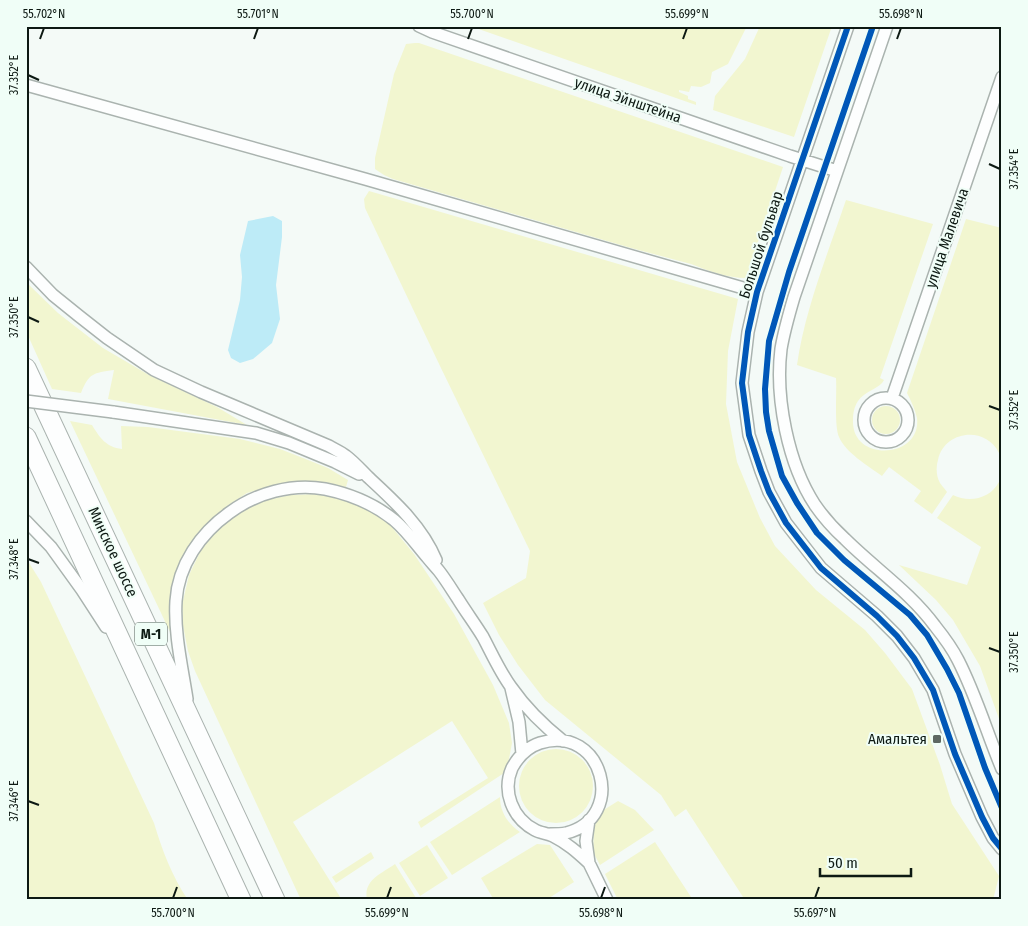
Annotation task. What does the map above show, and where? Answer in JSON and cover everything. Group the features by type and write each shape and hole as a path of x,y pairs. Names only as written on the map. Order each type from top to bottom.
{"highway":[{"name":"Минское шоссе","path":"26,368 275,900"},
{"name":"Минское шоссе","path":"26,437 240,900"}],"street":[{"name":"улица Эйнштейна","path":"419,26 837,171"},
{"name":"Большой бульвар","path":"848,26 758,292 748,332 742,383 749,435 769,492 786,523 821,568 877,616 897,636 914,658 933,690 961,768 982,817 993,838 1002,849"},
{"path":"887,26 794,297 782,348 780,374 781,402 787,435 798,470 814,503 825,519 861,555 910,598 933,624 958,659 1002,769"},
{"name":"улица Малевича","path":"892,398 1002,78"},
{"path":"26,85 758,292"},
{"path":"26,267 53,295 79,316 154,370 329,446 346,456 380,487 419,530 435,558 440,572"},
{"path":"26,401 256,433 289,443 370,478"},
{"path":"192,720 187,702 176,623 176,600 179,582 195,548 207,532 241,504 274,491 303,487 320,488 359,499 392,519 407,532 440,572 482,636 510,686 545,726 564,741 583,750 598,767 602,780 602,794 597,808 589,820 578,829 565,834 550,834 536,831 518,817 512,806 508,784 513,768 522,754 534,745 548,741 564,741"},
{"path":"26,521 51,547 82,590 138,677"},
{"path":"510,686 519,722 522,754"},
{"path":"589,820 586,841 589,863 607,900"},
{"path":"550,834 573,847 589,863"}],"green space":[{"path":"470,26 747,26 728,64 712,72 710,83 701,87 691,86 689,92 679,90 679,92 688,96 688,99 696,102 696,105"},
{"path":"760,26 832,26 794,137 713,110 715,96 745,59"},
{"path":"419,43 783,167 746,278 718,274 691,264 393,179 375,169 375,158 394,74 406,44"},
{"path":"369,191 738,299 728,351 726,404 737,462 760,518 775,546 816,590 865,630 912,689 952,804 999,876 993,900 913,900 907,898 906,900 745,900 686,809 675,817 661,795 545,700 518,665 499,635 483,603 526,578 530,551 365,208 364,199"},
{"path":"846,200 933,224 880,378 884,380 860,398 854,410 855,434 863,444 874,449 898,448 909,442 916,432 917,418 907,393 966,219 1002,228 1002,464 1001,457 993,444 984,438 966,435 948,443 942,450 937,469 939,480 947,492 932,514 914,501 921,491 889,467 882,476 857,458 842,443 837,432 836,378 797,365 811,302"},
{"path":"26,282 58,313 103,348 149,375 217,407 247,425 108,399 114,370 93,375 87,381 81,393 52,389 26,331"},
{"path":"886,406 896,410 900,420 896,430 886,434 876,430 872,420 876,410"},
{"path":"70,421 92,425 104,441 116,448 122,449 121,426 148,427 240,439 280,449 328,468 348,480 346,487 311,481 276,485 247,493 227,506 198,533 182,559 172,585 169,609 171,634"},
{"path":"1002,470 1002,727 980,666 953,620 936,600 899,565 967,585 981,547 937,518 953,495 966,499 985,496 999,482"},
{"path":"317,494 369,509 391,526 414,554 454,614 493,685 509,723 512,743 504,773 421,828 418,822 488,778 452,721 293,822 342,900 301,900 195,671 188,651 183,626 182,605 189,575 201,550 217,530 239,513 263,501 290,495"},
{"path":"26,558 41,582 154,823 172,872 188,900 26,900"},
{"path":"556,749 570,752 582,760 590,772 593,786 590,800 582,812 570,820 556,823 542,820 530,812 522,800 519,786 522,772 530,760 542,752"},
{"path":"500,797 501,808 506,817 520,832 452,875 430,842"},
{"path":"618,801 635,810 654,830 600,865 593,852 594,827 602,811"},
{"path":"655,842 693,900 618,900 605,874"},
{"path":"537,844 550,845 574,882 546,900 494,900 481,878"},
{"path":"427,845 448,878 420,896 399,863"},
{"path":"371,852 374,858 336,883 332,877"},
{"path":"395,864 416,898 413,900 367,900 366,893 370,882"}],"water":[{"path":"273,216 282,221 276,285 280,319 272,343 253,359 240,363 231,358 228,350 240,300 242,277 240,255 248,221"}],"cycle path":[{"path":"848,26 757,292 748,332 742,383 749,435 769,492 786,523 821,568 877,616 897,636 914,658 933,690 955,754 982,817 993,838 1002,849"},
{"path":"873,26 789,272 769,341 765,389 769,431 782,476 817,533 844,560 910,615 927,635 959,693 985,768 1002,808"}],"place":[{"name":"Амальтея","path":"937,739"}]}
